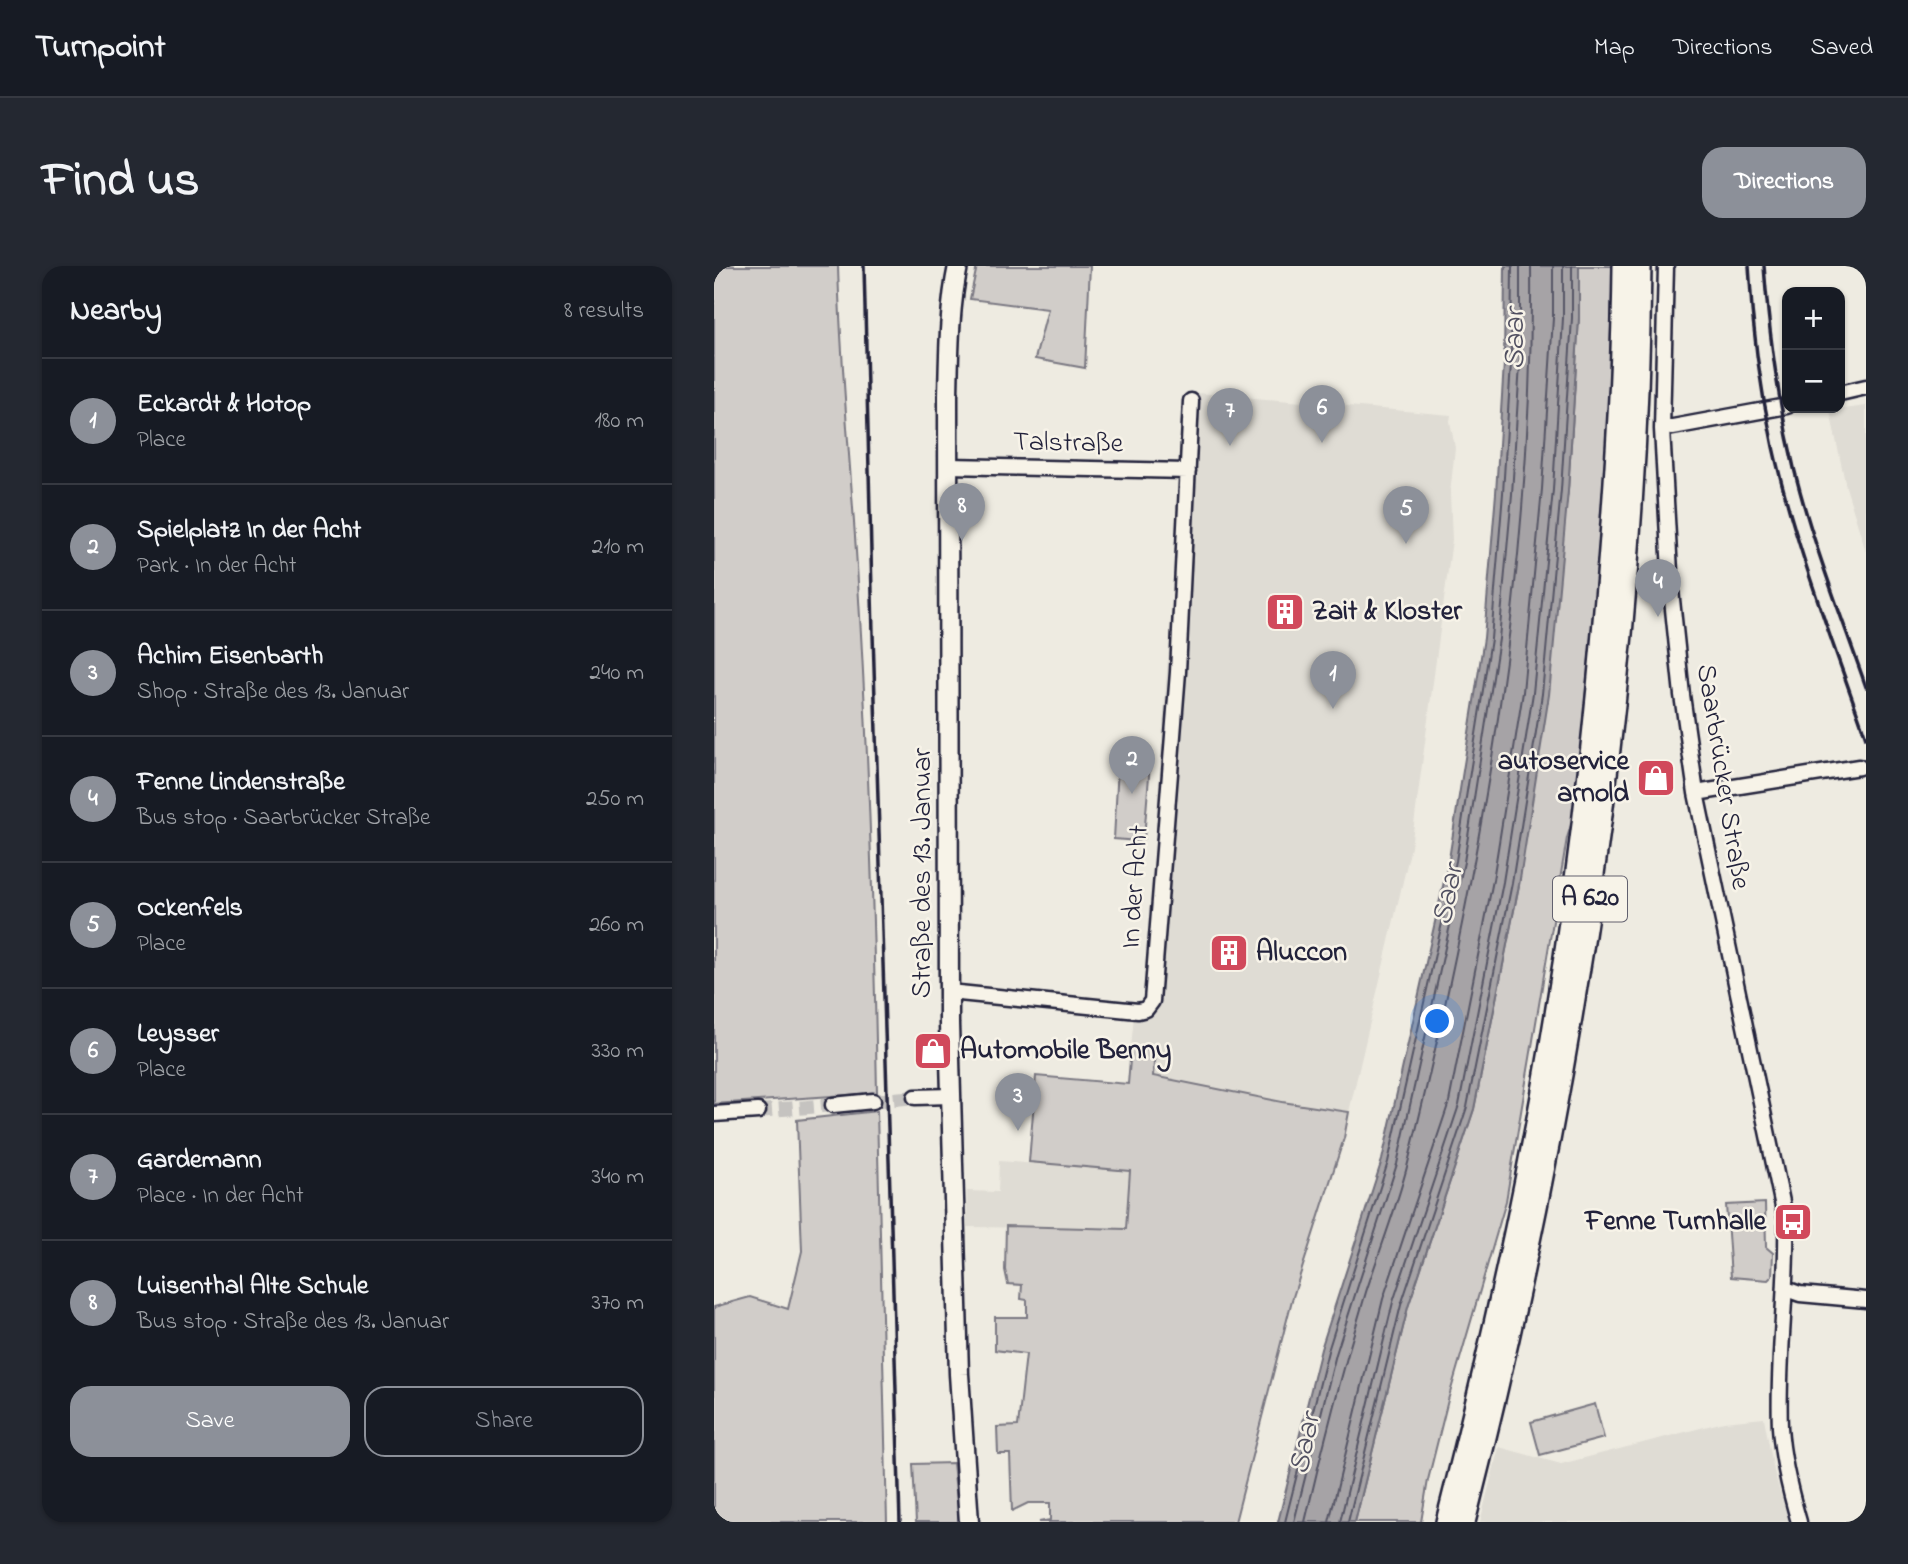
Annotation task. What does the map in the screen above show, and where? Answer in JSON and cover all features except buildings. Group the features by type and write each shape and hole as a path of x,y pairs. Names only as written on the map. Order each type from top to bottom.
{"highway":[{"name":"A 620","path":"1447,1522 1488,1358 1525,1184 1572,907 1592,745 1611,541 1620,411 1623,266"},
{"name":"A 620","path":"1464,1522 1505,1355 1542,1184 1588,908 1628,541 1636,412 1640,266"}],"main road":[{"name":"Straße des 13. Januar","path":"958,266 949,335 949,992 960,1387 969,1522"}],"street":[{"name":"Saarbrücker Straße","path":"1665,266 1662,429 1671,590 1696,793 1786,1222 1780,1429 1788,1483 1799,1522"},
{"path":"1845,392 1866,387"},
{"name":"In der Acht","path":"949,992 1138,1011 1146,1009 1152,1001 1178,672 1191,401"},
{"path":"1662,429 1782,407"},
{"name":"Talstraße","path":"948,466 1188,471"},
{"path":"1696,793 1859,767"},
{"path":"915,1097 951,1096"},
{"path":"833,1105 873,1101"},
{"path":"714,1114 758,1111"},
{"path":"1786,1289 1800,1294 1866,1300"}],"shaded area":[{"path":"714,266 838,266 866,723 877,1093 714,1104"},
{"path":"977,266 1090,266 1085,368 1035,359 1048,309 970,299"},
{"path":"1579,266 1612,266 1608,405 1599,543 1573,819 1567,838 1506,1201 1448,1400 1428,1480 1421,1522 1355,1522 1408,1307 1474,1109 1519,885 1568,491 1579,318"},
{"path":"1186,392 1451,415 1455,448 1450,494 1452,540 1411,847 1349,1112 1282,1102 1153,1076 1155,1050 1131,1048 1135,1004 1143,1001 1145,996"},
{"path":"1866,406 1866,552 1846,487 1830,413 1845,413 1845,409"},
{"path":"1119,748 1151,751 1144,838 1138,841 1114,839"},
{"path":"1131,1048 1155,1050 1153,1076 1282,1102 1349,1112 1344,1138 1292,1300 1235,1522 1039,1522 1050,1520 1050,1503 1028,1503 1012,1511 1010,1454 998,1454 997,1427 1018,1426 1026,1354 995,1350 995,1317 1027,1317 1027,1300 1021,1299 1022,1285 1008,1284 1005,1270 1006,1226 1126,1229 1130,1171 1029,1162 1036,1076 1128,1084"},
{"path":"877,1111 887,1522 714,1522 714,1307 750,1297 788,1309 802,1251 797,1120"},
{"path":"999,1161 1130,1171 1126,1229 967,1227 967,1191 998,1192"},
{"path":"1765,1203 1766,1247 1773,1253 1772,1276 1768,1280 1731,1277 1726,1205"},
{"path":"1595,1404 1604,1438 1540,1455 1531,1422"},
{"path":"1764,1418 1774,1471 1789,1522 1480,1522 1499,1447 1561,1464 1724,1422"},
{"path":"953,1463 959,1522 916,1522 913,1464"}],"water":[{"name":"Saar","path":"1505,266 1579,266 1579,318 1568,491 1549,695 1519,885 1474,1109 1408,1307 1355,1522 1278,1522 1321,1349 1382,1160 1449,859 1484,638 1504,363"}],"tunnel":[{"path":"873,1101 915,1097"},
{"path":"758,1111 833,1105"}],"railway":[{"path":"864,266 900,1522"},
{"path":"1749,266 1760,379 1782,484 1815,594 1866,738"},
{"path":"1764,266 1775,367 1794,468 1818,551 1866,687"}],"place":[{"name":"Leysser","path":"1322,443"},
{"name":"Gardemann","path":"1230,446"},
{"name":"Luisenthal Alte Schule","path":"962,541"},
{"name":"Ockenfels","path":"1406,544"},
{"name":"Zait & Kloster","path":"1285,612"},
{"name":"Fenne Lindenstraße","path":"1658,617"},
{"name":"Eckardt & Hotop","path":"1333,709"},
{"name":"autoservice arnold","path":"1656,778"},
{"name":"Spielplatz In der Acht","path":"1132,794"},
{"name":"Aluccon","path":"1229,953"},
{"name":"Automobile Benny","path":"933,1051"},
{"name":"Achim Eisenbarth","path":"1018,1131"},
{"name":"Fenne Turnhalle","path":"1793,1222"}]}
